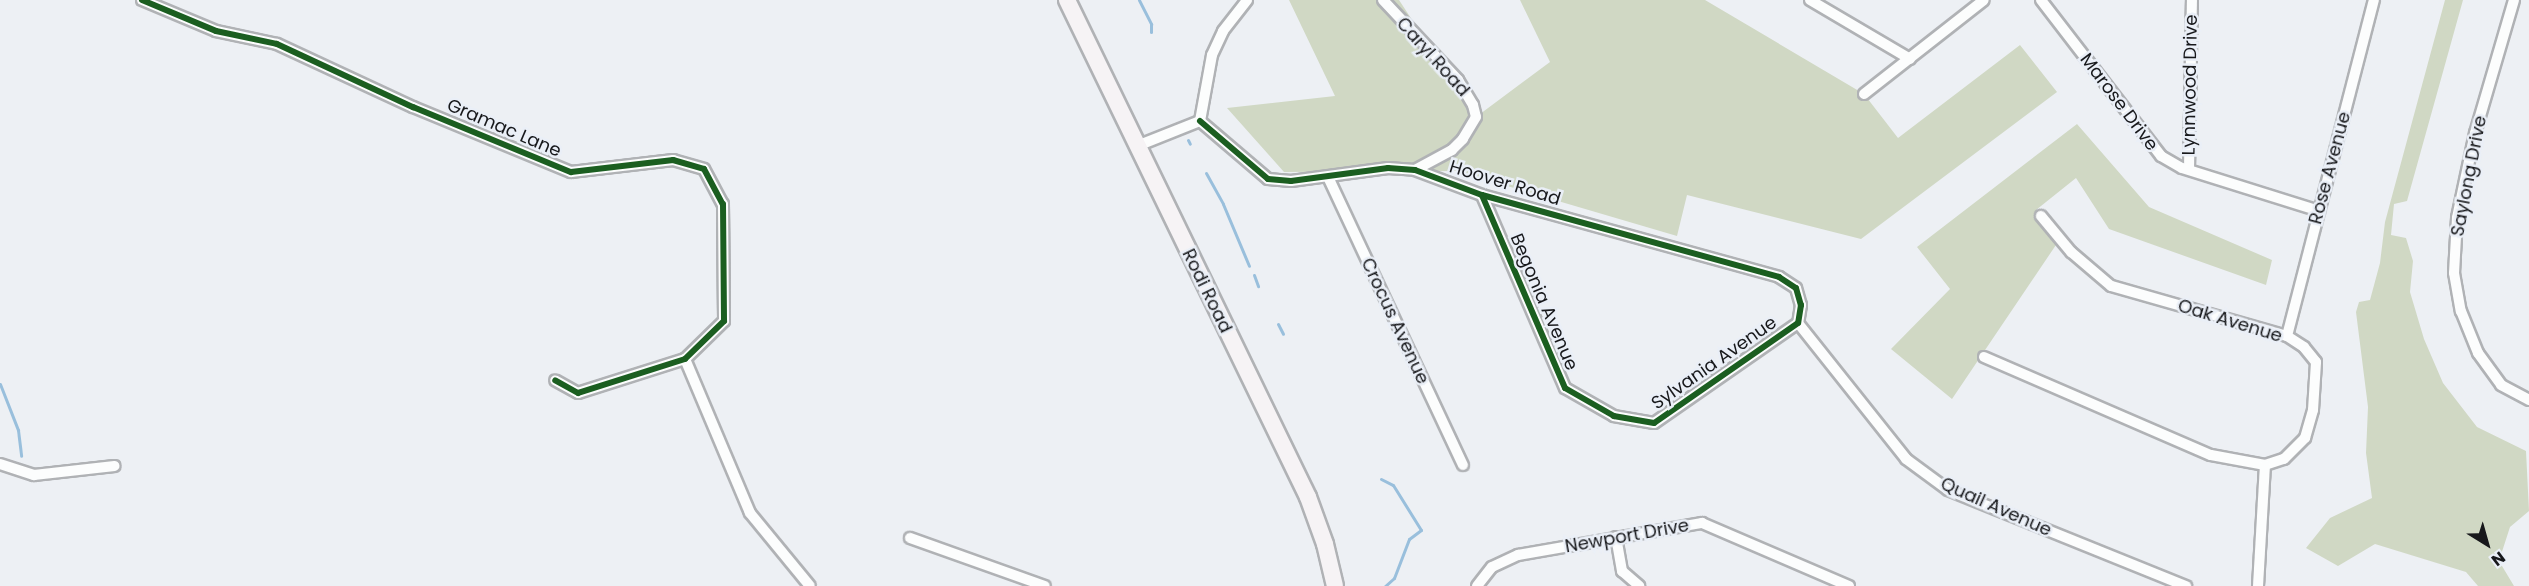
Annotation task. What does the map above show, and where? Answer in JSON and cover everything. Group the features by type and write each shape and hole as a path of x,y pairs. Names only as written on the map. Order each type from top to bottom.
{"main road":[{"name":"Rodi Road","path":"1067,0 1308,497 1325,544 1335,586"}],"street":[{"name":"Gramac Lane","path":"142,0 216,31 277,44 413,107 571,172 673,160 704,169 723,204 724,321 685,358 578,393 555,380"},
{"name":"Caryl Road","path":"1383,0 1458,80 1468,94 1476,117 1452,150 1415,170"},
{"path":"1810,0 1910,59"},
{"path":"1864,94 1984,0"},
{"name":"Marose Drive","path":"2041,0 2161,156 2189,169 2319,211"},
{"name":"Lynnwood Drive","path":"2189,169 2192,0"},
{"name":"Rose Avenue","path":"2287,336 2374,0"},
{"name":"Saylong Drive","path":"2514,0 2461,197 2454,273 2461,311 2478,353 2501,386 2529,400"},
{"path":"1137,146 1200,121 1212,55 1243,2"},
{"name":"Hoover Road","path":"1200,121 1268,179 1328,177 1388,168 1415,170 1482,195 1779,277 1796,288 1801,305"},
{"name":"Crocus Avenue","path":"1328,177 1463,465"},
{"name":"Begonia Avenue","path":"1482,195 1565,388"},
{"name":"Oak Avenue","path":"2041,216 2071,252 2111,286 2287,336 2304,347 2316,363 2313,410 2305,438 2284,459 2265,465"},
{"name":"Sylvania Avenue","path":"1565,388 1614,416 1654,423 1798,322 1801,305"},
{"name":"Quail Avenue","path":"1798,322 1906,459 1948,490 2186,586"},
{"path":"1984,357 2211,455 2265,465 2258,586"},
{"path":"685,358 750,513 810,586"},
{"path":"0,464 34,475 114,466"},
{"name":"Newport Drive","path":"1477,586 1488,570 1510,558 1702,523 1849,586"},
{"path":"1616,537 1622,571 1639,586"},
{"path":"910,538 1045,586"}],"green space":[{"path":"1289,0 1399,0 1476,117 1550,62 1520,0 1705,0 1864,94 1898,138 2020,45 2057,92 1861,239 1687,195 1677,236 1456,171 1284,172 1227,108 1335,96"},
{"path":"2445,0 2463,0 2407,201 2394,204 2391,235 2406,238 2413,261 2410,292 2424,339 2443,383 2477,427 2526,451 2529,511 2510,527 2499,561 2514,586 2478,586 2466,572 2375,544 2338,566 2306,548 2330,518 2372,498 2366,453 2368,407 2356,312 2359,302 2370,300 2380,263 2385,222"},
{"path":"2077,124 2149,207 2272,260 2266,285 2109,229 2076,178 2036,210 2060,239 1952,399 1891,349 1950,289 1917,247"}],"waterway":[{"path":"1139,0 1151,24 1151,32"},
{"path":"1188,140 1190,144"},
{"path":"1206,173 1223,204 1249,266"},
{"path":"1254,275 1258,286"},
{"path":"1278,324 1283,334"},
{"path":"0,384 18,430 21,456"},
{"path":"1381,479 1393,485 1421,530 1409,539 1394,578 1385,586"}],"cycle path":[{"path":"142,0 216,31 277,44 413,107 571,172 673,160 704,169 723,204 724,321 685,359 578,393 555,380"},
{"path":"1200,121 1268,179 1291,181 1388,168 1415,170 1482,195 1779,277 1796,288 1801,305 1798,323 1654,423 1614,416 1565,388 1482,195"}]}
